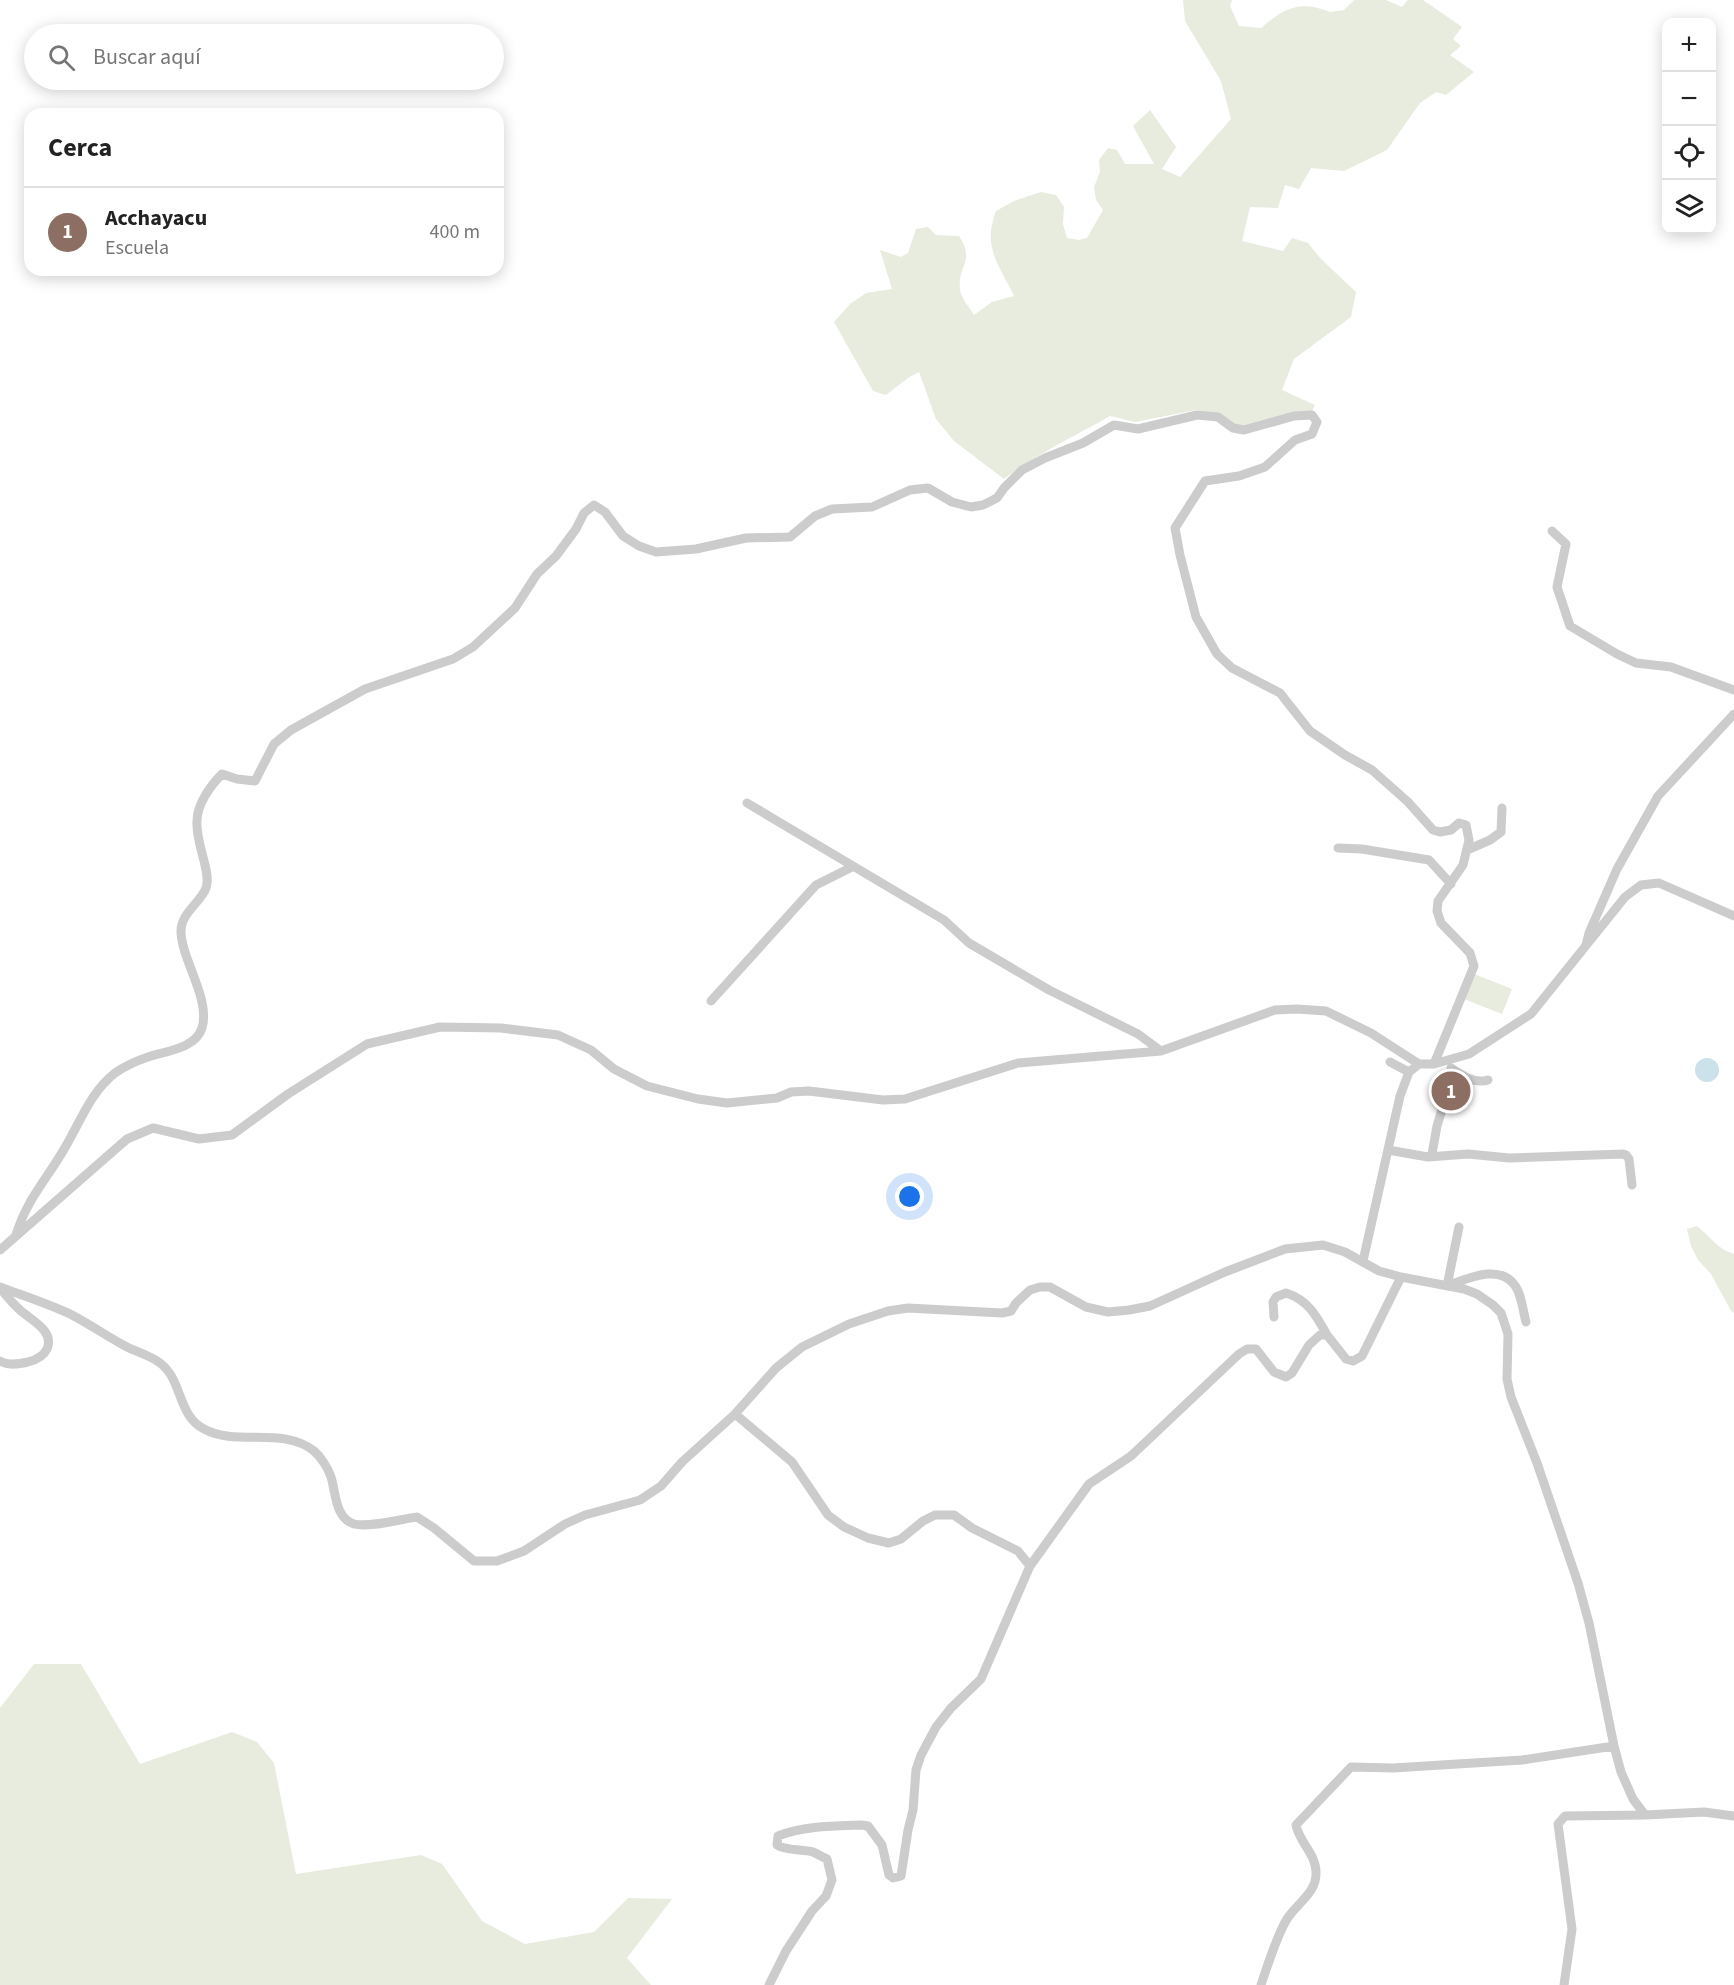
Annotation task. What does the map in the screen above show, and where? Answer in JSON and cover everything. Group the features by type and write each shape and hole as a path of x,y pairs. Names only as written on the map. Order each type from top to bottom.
{"street":[{"path":"16,1235 28,1203 67,1145 85,1108 99,1088 127,1066 147,1057 187,1045 200,1033 203,1016 181,929 189,909 207,888 207,872 196,820 207,789 222,774 255,781 274,744 291,730 365,688 453,658 473,647 515,608 537,574 556,556 584,513 594,505 605,512 623,536 639,546 656,552 696,549 746,538 790,537 815,516 832,509 872,507 910,490 928,488 952,502 971,507 983,505 996,498 1022,470 1083,443 1114,425 1138,429 1197,415 1218,417 1233,428 1244,430 1294,416 1312,415 1317,422 1311,434 1295,440 1264,467 1239,476 1205,481 1175,528 1196,617 1216,654 1232,668 1280,693 1310,731 1372,770 1408,802 1433,830 1440,832 1451,830 1458,823 1466,825 1469,840 1463,865 1438,901 1437,911 1441,923 1470,953 1474,966 1434,1064"},
{"path":"1552,531 1566,544 1557,587 1570,626 1636,663 1671,667 1734,690"},
{"path":"1585,948 1589,933 1617,869 1658,796 1734,714"},
{"path":"747,803 944,920 969,943 1049,990 1138,1034 1161,1051"},
{"path":"1467,850 1490,840 1501,832 1502,808"},
{"path":"1338,848 1362,849 1429,860 1451,884"},
{"path":"711,1001 816,885 852,867"},
{"path":"0,1250 127,1139 153,1128 199,1139 232,1135 288,1094 367,1044 440,1027 501,1028 558,1035 591,1050 614,1069 647,1086 698,1099 728,1103 777,1098 791,1092 808,1090 884,1100 905,1099 1018,1063 1161,1051 1275,1010 1326,1011 1379,1038 1419,1064 1434,1064 1469,1054 1531,1014 1625,897 1641,885 1659,883 1734,916"},
{"path":"1390,1062 1409,1072"},
{"path":"1445,1062 1467,1078 1482,1082 1488,1080"},
{"path":"1363,1262 1400,1096 1409,1072 1419,1064"},
{"path":"1432,1154 1437,1125 1454,1070"},
{"path":"1388,1149 1428,1158 1468,1154 1509,1158 1623,1154 1629,1159 1632,1185"},
{"path":"1447,1286 1460,1227"},
{"path":"0,1287 71,1315 126,1347 159,1362 174,1377 188,1417 203,1429 220,1434 286,1439 301,1443 314,1451 324,1462 331,1475 337,1507 353,1524 417,1517 474,1561 496,1561 524,1551 565,1524 585,1515 640,1500 661,1486 682,1462 735,1414 776,1368 802,1347 849,1324 888,1311 908,1308 1002,1313 1011,1311 1030,1290 1040,1287 1050,1287 1086,1307 1108,1312 1129,1310 1150,1306 1225,1272 1285,1249 1323,1245 1345,1252 1379,1270 1477,1294 1501,1313 1508,1334 1507,1379 1511,1397 1537,1463 1578,1583 1604,1689 1621,1772 1633,1799 1645,1815"},
{"path":"1447,1286 1492,1273 1504,1276 1517,1288 1526,1322"},
{"path":"1274,1317 1273,1302 1276,1297 1286,1293 1299,1298 1311,1309 1327,1335 1346,1359 1353,1361 1362,1356 1401,1277"},
{"path":"0,1287 19,1309 44,1330 48,1342 44,1354 38,1359 14,1364 5,1364 0,1361"},
{"path":"769,1985 786,1951 812,1911 826,1896 832,1880 827,1859 813,1852 790,1847 782,1848 777,1845 778,1836 790,1831 813,1828 868,1826 882,1845 889,1875 893,1878 901,1876 913,1810 916,1770 921,1755 946,1714 981,1679 1030,1566 1089,1484 1131,1456 1239,1354 1247,1349 1256,1350 1274,1372 1286,1377 1292,1373 1309,1345 1320,1335 1327,1335"},
{"path":"735,1414 792,1462 828,1515 844,1527 868,1538 889,1543 901,1539 923,1521 935,1515 954,1515 972,1528 1018,1551 1030,1566"},
{"path":"1261,1985 1287,1919 1312,1889 1316,1880 1317,1870 1313,1858 1298,1833 1296,1825 1352,1767 1393,1768 1522,1760 1614,1746"},
{"path":"1564,1985 1572,1929 1558,1824 1565,1816 1704,1812 1734,1816"}],"shaded area":[{"path":"1183,0 1232,0 1230,6 1239,26 1261,28 1278,15 1293,8 1310,7 1330,12 1344,10 1354,0 1386,0 1402,7 1408,0 1423,0 1462,27 1453,39 1461,46 1450,55 1474,72 1446,95 1436,92 1420,103 1387,150 1344,171 1311,168 1299,189 1285,185 1278,208 1250,207 1242,241 1283,251 1292,238 1308,243 1321,259 1356,292 1351,317 1294,359 1282,390 1315,405 1310,415 1245,429 1209,412 1196,410 1135,422 1110,416 1042,454 1004,479 954,441 936,419 919,372 886,395 873,391 834,322 850,304 866,293 892,289 880,250 901,257 908,253 916,229 928,227 936,235 959,236 964,245 966,258 960,290 974,315 992,302 1014,296 998,265 992,246 992,224 996,211 1014,201 1041,192 1056,195 1064,207 1063,224 1067,238 1079,240 1087,238 1103,210 1096,200 1094,187 1100,172 1099,160 1108,148 1117,150 1125,164 1154,164 1133,126 1150,110 1176,147 1162,169 1180,177 1231,119 1221,81 1185,21"},
{"path":"1474,974 1512,989 1502,1014 1464,999"},
{"path":"1697,1226 1719,1246 1734,1254 1734,1313 1691,1246 1687,1229"},
{"path":"34,1664 81,1664 140,1764 232,1732 257,1742 274,1763 296,1874 421,1855 442,1864 482,1921 525,1944 594,1932 628,1898 672,1899 627,1958 651,1985 0,1985 0,1708"}],"water":[{"path":"1707,1058 1716,1061 1719,1070 1716,1079 1707,1082 1698,1079 1695,1070 1698,1061"}],"place":[{"name":"Acchayacu","path":"1451,1091"}]}
